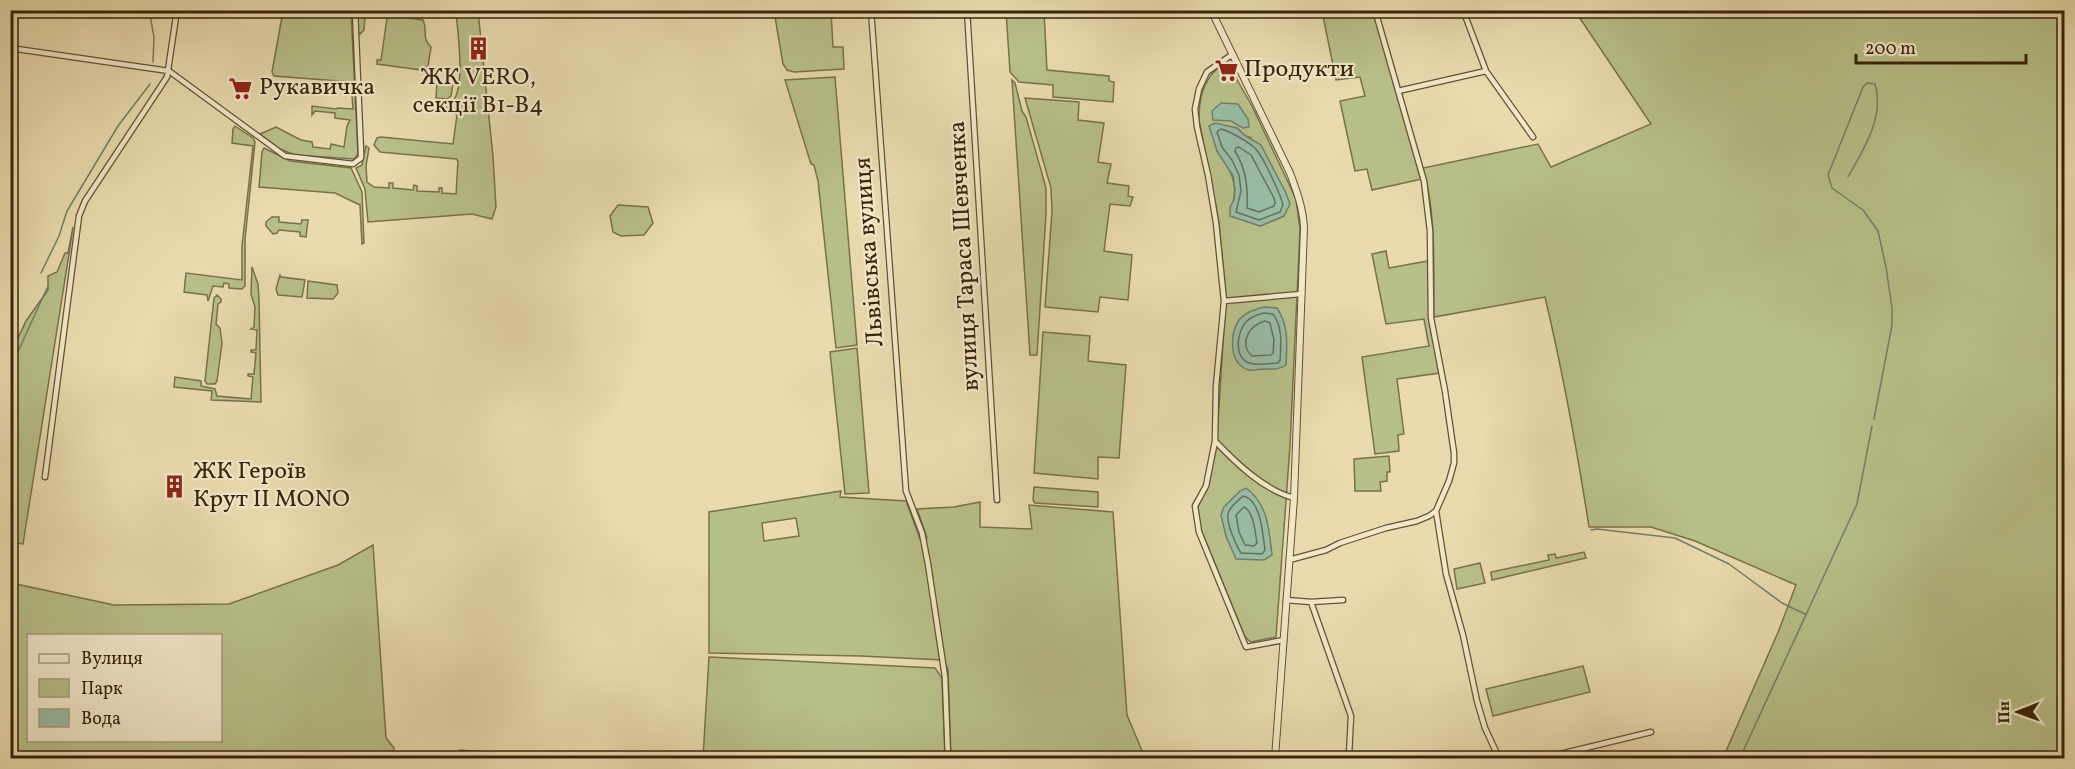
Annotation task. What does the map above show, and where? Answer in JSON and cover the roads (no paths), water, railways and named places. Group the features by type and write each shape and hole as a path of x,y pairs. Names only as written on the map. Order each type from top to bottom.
{"street":[{"path":"45,477 81,210 169,71 177,10"},
{"path":"10,48 169,71 285,156 353,164 360,158 361,153 355,10"},
{"name":"Львівська вулиця","path":"871,10 906,491 922,533 928,564 945,677 948,759"},
{"name":"вулиця Тараса Шевченка","path":"967,10 997,500"},
{"path":"1211,10 1290,173 1300,199 1304,228 1294,498 1275,759"},
{"path":"1376,10 1424,181 1430,231 1431,318 1446,391 1454,453 1452,472 1436,511 1446,574 1463,635 1477,701 1485,728 1499,759"},
{"path":"1463,10 1486,71 1533,137"},
{"path":"1233,54 1208,72 1200,89 1195,110 1216,223 1224,300 1216,387 1215,441 1206,486 1195,506 1199,532 1246,647 1284,640"},
{"path":"1398,91 1486,71"},
{"path":"1224,300 1301,294"},
{"path":"1215,441 1232,459 1279,494 1294,498"},
{"path":"1289,560 1326,550 1386,528 1417,521 1436,511"},
{"path":"1286,600 1311,602 1343,600"},
{"path":"1311,602 1351,716 1347,757 1358,759"},
{"path":"1544,759 1651,732"}],"water":[{"path":"1221,103 1238,104 1248,119 1249,127 1243,128 1231,121 1213,120 1212,111"},
{"path":"1215,123 1237,128 1261,145 1290,204 1284,216 1260,226 1230,216 1235,190 1233,176 1217,151 1209,126"},
{"path":"1264,307 1277,308 1284,322 1286,365 1275,369 1249,370 1237,362 1234,355 1234,333 1241,317"},
{"path":"1246,488 1259,502 1266,518 1272,555 1264,560 1236,559 1226,536 1221,515 1224,507"}],"waterway":[{"path":"149,10 154,37 153,62"},
{"path":"1848,177 1866,144 1875,121 1877,109 1875,84 1867,83 1863,87 1828,175 1832,188 1863,210 1878,231 1886,267 1892,325 1874,419"},
{"path":"41,273 59,236 67,211 118,126 150,84"},
{"path":"10,369 48,286"},
{"path":"1740,758 1857,504 1872,426"},
{"path":"1591,530 1675,538 1729,564 1782,603 1805,614"}],"place":[{"name":"ЖК VERO, секції В1-В4","path":"478,48"},
{"name":"Продукти","path":"1226,70"},
{"name":"Рукавичка","path":"241,88"},
{"name":"ЖК Героїв Крут ІІ MONO","path":"175,486"}]}
